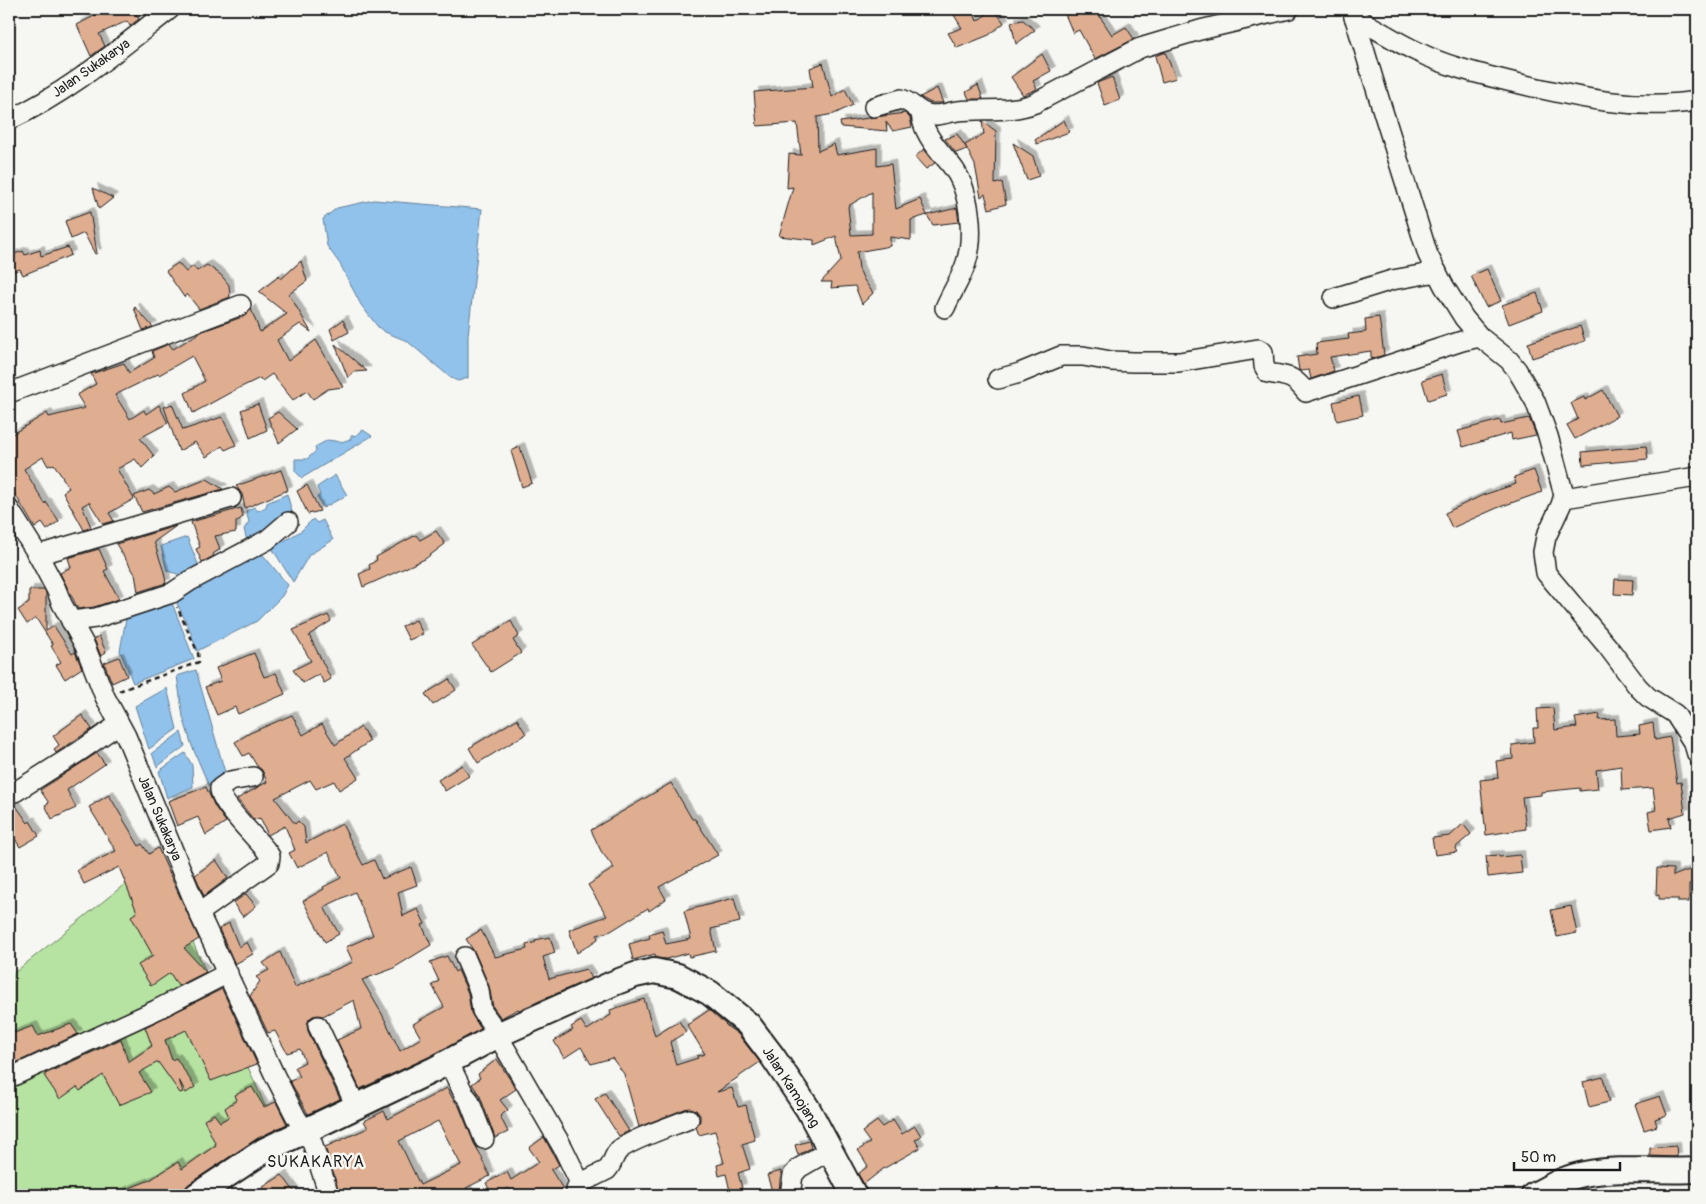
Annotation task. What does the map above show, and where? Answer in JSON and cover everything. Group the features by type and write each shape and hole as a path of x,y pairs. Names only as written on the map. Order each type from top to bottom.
{"main road":[{"name":"Jalan Kamojang","path":"197,1195 265,1150 497,1036 614,983 654,971 678,976 710,993 748,1024 808,1109 854,1195"},
{"path":"1534,1195 1568,1178 1584,1174 1627,1170 1697,1170"}],"street":[{"name":"Jalan Sukakarya","path":"9,120 85,75 170,9"},
{"path":"874,107 901,99 921,112 935,115 956,111 1028,106 1140,48 1200,30 1289,9"},
{"path":"1353,13 1418,52 1474,72 1618,104 1649,106 1697,101"},
{"path":"1353,13 1428,255 1464,318 1480,338 1509,360 1522,378 1535,401 1548,436 1563,486 1564,498 1546,537 1543,552 1546,574 1608,647 1638,687 1648,697 1675,714 1694,744 1697,754"},
{"path":"921,112 922,123 929,136 952,166 960,181 969,213 969,239 966,262 945,308"},
{"path":"1334,298 1392,280 1437,272"},
{"path":"9,393 242,304"},
{"path":"998,379 1020,373 1049,360 1066,356 1082,356 1111,361 1179,362 1258,348 1263,352 1264,366 1268,373 1291,377 1306,392 1462,341 1480,338"},
{"path":"1564,498 1697,477"},
{"path":"38,555 231,498"},
{"name":"Jalan Sukakarya","path":"9,509 38,555 85,646 105,697 126,736 199,913 275,1076 304,1131 312,1142 329,1195"},
{"path":"71,621 96,618 172,594 190,581 267,540 288,522"},
{"path":"15,792 119,724"},
{"path":"199,913 269,863 270,856 225,804 219,792 220,788 230,781 253,776"},
{"path":"465,957 479,990 482,1011 563,1148 578,1190 607,1170 614,1156 624,1145 689,1119"},
{"path":"9,1078 156,1010 228,973"},
{"path":"318,1026 356,1106"},
{"path":"448,1061 469,1100 484,1139"},
{"path":"790,1195 793,1175 799,1168 830,1150"}],"path":[{"path":"105,697 199,662 198,653 172,594"}],"green space":[{"path":"156,859 270,1117 158,1195 9,1195 9,977"}],"water":[{"path":"374,200 482,209 468,335 468,378 458,381 451,378 407,341 378,327 361,305 340,264 327,246 323,219 337,208"},
{"path":"363,430 372,436 302,478 295,471 295,459 307,459 316,451 315,447 328,440 341,442 351,439 351,436 357,435"},
{"path":"335,475 347,495 323,508 317,497 320,495 317,487"},
{"path":"287,494 292,512 248,545 244,529 249,522 246,511 254,507 258,511 266,507 267,503"},
{"path":"313,519 317,523 323,520 333,540 309,555 293,582 272,548 301,531"},
{"path":"187,537 200,569 185,576 167,571 161,546"},
{"path":"259,550 288,585 282,596 257,621 197,651 189,628 173,595"},
{"path":"170,598 194,659 133,683 120,651 127,613"},
{"path":"196,670 226,776 209,786 192,746 183,717 177,676"},
{"path":"167,688 177,729 149,749 135,706"},
{"path":"181,732 185,746 157,767 152,753"},
{"path":"185,753 192,765 193,787 167,798 159,771"}],"building":[{"path":"107,9 132,9 139,19 130,26 127,21 99,34 105,46 91,56 77,25"},
{"path":"972,9 977,21 994,9 1004,23 989,35 957,48 948,33 962,28 954,15"},
{"path":"1072,9 1095,9 1112,35 1126,27 1134,39 1095,59 1079,30 1073,33 1065,14"},
{"path":"1023,20 1035,30 1016,44 1011,22"},
{"path":"1165,52 1176,78 1162,82 1155,56"},
{"path":"1042,54 1051,71 1033,81 1037,89 1023,95 1011,77"},
{"path":"823,63 832,97 845,89 853,105 834,114 817,117 818,151 834,144 837,155 877,148 877,166 891,164 896,209 920,199 927,215 911,220 911,240 890,237 890,246 857,252 859,269 873,293 862,304 855,286 831,288 832,282 821,282 841,260 836,236 814,245 814,240 779,236 793,187 787,188 789,154 801,155 797,123 757,126 754,92 813,87 810,68","holes":["872,192 872,234 851,235 848,206"]},
{"path":"1112,77 1120,100 1105,106 1097,83"},
{"path":"978,85 983,99 969,99 966,92"},
{"path":"937,88 943,103 931,103 920,97"},
{"path":"905,113 910,118 912,127 893,131 886,122 887,131 841,127 840,122"},
{"path":"1064,120 1069,132 1037,144 1035,140"},
{"path":"982,121 996,131 995,184 1002,182 1006,204 989,209 985,194 981,197 975,165 965,145 984,134"},
{"path":"957,134 967,149 956,153 945,139"},
{"path":"1013,143 1033,156 1039,176 1027,180"},
{"path":"924,149 935,163 926,169 915,157"},
{"path":"93,188 113,198 99,209"},
{"path":"957,208 959,222 933,225 927,215"},
{"path":"90,212 97,253 95,254 84,233 71,239 65,221"},
{"path":"68,247 71,255 23,275 20,269 9,273 9,256 23,251 25,255 40,250 41,256"},
{"path":"301,261 307,281 289,294 311,332 300,324 277,340 288,361 316,340 343,387 328,389 313,399 307,391 293,400 272,374 262,381 260,378 235,390 193,413 185,393 205,381 192,356 159,375 115,395 130,419 144,410 146,414 159,405 168,423 140,438 154,456 142,468 135,459 117,469 134,499 109,513 114,521 103,524 89,502 82,506 91,527 84,530 63,492 69,488 54,464 48,466 43,457 24,469 45,504 46,502 59,521 47,530 42,523 35,528 9,484 9,436 47,413 49,417 85,408 77,395 96,384 91,374 124,363 129,373 154,358 152,351 169,344 173,349 203,331 245,316 251,309 260,332 287,314 259,292 279,276 281,279"},
{"path":"178,263 186,272 193,266 197,271 207,265 221,275 229,285 230,297 199,309 187,294 184,297 166,271"},
{"path":"1487,269 1501,301 1486,307 1471,276"},
{"path":"1537,293 1543,311 1509,324 1502,305"},
{"path":"135,307 153,327 143,330"},
{"path":"1379,317 1384,355 1371,359 1371,351 1330,357 1334,371 1311,379 1309,370 1299,370 1297,357 1317,354 1316,343 1349,339 1348,334 1366,332 1365,319"},
{"path":"343,320 349,332 334,340 330,329"},
{"path":"1580,326 1585,341 1532,358 1528,343"},
{"path":"335,344 367,371 353,372 348,378"},
{"path":"1442,374 1447,394 1428,400 1422,380"},
{"path":"1603,390 1617,416 1575,439 1567,425 1578,419 1571,403 1584,397 1585,400"},
{"path":"1359,396 1363,415 1337,421 1333,402"},
{"path":"172,404 183,430 222,417 236,445 225,450 222,446 206,457 195,442 179,451 164,407"},
{"path":"258,404 267,430 250,438 241,410"},
{"path":"278,412 297,429 279,443 268,418"},
{"path":"1529,418 1536,435 1512,440 1511,433 1463,447 1458,431 1500,420 1501,424"},
{"path":"1646,446 1648,459 1583,465 1582,452"},
{"path":"520,447 532,483 522,487 511,451"},
{"path":"281,470 288,490 245,508 242,494 236,486"},
{"path":"1534,470 1542,492 1497,508 1452,528 1445,513 1483,495 1516,484 1514,477"},
{"path":"207,479 223,489 142,512 134,496 149,490 154,494 169,487 175,492"},
{"path":"307,485 320,511 308,514 297,491"},
{"path":"241,508 243,517 236,522 236,532 215,536 220,549 213,554 214,556 202,562 196,549 200,547 191,522"},
{"path":"176,526 154,542 166,583 138,592 135,574 116,544"},
{"path":"436,531 445,544 425,559 363,587 359,574 370,569 369,565 377,560 376,557 416,535 420,540"},
{"path":"99,549 108,569 104,571 119,599 94,607 78,609 60,573 71,567 68,558"},
{"path":"1615,579 1633,580 1632,595 1614,594"},
{"path":"29,590 44,590 46,593 46,631 54,626 72,654 75,652 82,668 65,679 56,665 61,662 51,646 53,645 36,618 27,624 18,610 29,603"},
{"path":"328,615 331,621 309,635 331,679 324,683 319,674 303,683 293,670 311,661 293,630"},
{"path":"416,620 423,634 409,640 402,626"},
{"path":"511,621 519,636 513,640 521,653 491,672 472,645"},
{"path":"99,636 106,652 101,656 94,639"},
{"path":"254,653 264,677 276,673 285,694 238,714 235,707 217,715 205,687 221,681 216,668"},
{"path":"119,657 127,676 112,683 104,663"},
{"path":"449,679 456,690 433,705 425,694"},
{"path":"1553,708 1555,730 1577,727 1575,718 1600,714 1599,720 1615,719 1616,736 1640,734 1639,726 1653,723 1655,740 1670,737 1677,783 1681,782 1685,813 1669,818 1671,827 1651,830 1648,812 1656,810 1653,788 1622,790 1621,766 1596,770 1598,789 1580,791 1580,788 1541,792 1541,795 1522,797 1526,829 1486,835 1480,780 1498,778 1496,761 1513,759 1512,745 1534,742 1533,728 1538,728 1537,709"},
{"path":"82,715 92,729 56,753 54,749 59,745 53,736"},
{"path":"292,715 303,735 322,724 335,745 361,727 370,741 345,758 358,778 339,790 334,781 316,789 310,780 275,798 295,824 298,821 304,827 306,843 342,824 363,865 374,860 382,879 411,867 417,885 398,892 403,916 418,909 425,924 422,925 431,945 392,969 362,980 382,1014 400,1051 421,1038 413,1024 444,1007 432,985 439,981 430,962 447,956 455,972 458,970 468,993 471,1013 481,1029 429,1057 360,1089 337,1040 361,1029 354,1000 323,1016 313,1016 309,1019 307,1025 308,1031 340,1099 308,1114 290,1081 300,1077 295,1067 305,1062 300,1049 287,1053 275,1031 268,1033 250,996 260,981 256,977 269,970 263,963 280,952 295,987 353,962 346,947 373,935 355,892 324,907 339,934 325,942 303,901 324,889 323,887 341,878 328,852 297,868 289,853 295,850 285,826 268,835 260,818 254,820 237,799 267,782 262,770 257,766 249,753 243,756 235,742 250,733"},
{"path":"517,719 526,734 478,763 469,748"},
{"path":"97,753 105,764 67,790 76,808 52,819 45,805 49,803 40,790"},
{"path":"462,765 469,776 445,791 438,780"},
{"path":"671,783 692,819 695,819 718,855 659,887 666,899 649,911 648,908 611,931 597,935 598,939 577,953 569,930 607,916 588,885 614,868 601,851 591,830"},
{"path":"206,787 215,807 226,822 206,835 198,817 177,826 168,801"},
{"path":"109,795 139,846 142,844 149,854 158,848 199,939 184,948 206,972 178,986 170,973 151,986 138,965 153,956 131,916 137,912 119,867 84,884 77,870 116,851 89,807"},
{"path":"9,801 14,803 28,823 30,821 39,836 20,847 9,829"},
{"path":"1463,824 1471,834 1456,847 1457,852 1435,855 1432,838 1450,836"},
{"path":"1499,855 1499,857 1520,855 1522,873 1488,877 1486,856"},
{"path":"216,860 228,878 204,896 195,875"},
{"path":"1697,867 1697,881 1689,884 1689,902 1678,902 1678,899 1659,899 1659,895 1656,896 1657,868 1673,869 1673,876"},
{"path":"246,894 256,906 243,917 233,903"},
{"path":"734,898 740,922 711,929 716,951 689,957 688,953 666,959 656,958 655,954 633,960 629,944 650,938 649,934 662,930 666,944 691,939 684,911"},
{"path":"1571,906 1577,933 1557,937 1551,910"},
{"path":"229,923 239,947 247,942 253,954 235,964 219,929"},
{"path":"481,930 495,957 527,949 526,945 536,942 535,940 550,937 555,953 543,957 549,979 586,969 592,978 501,1018 493,1007 489,986 475,953 466,939"},
{"path":"222,989 257,1064 211,1081 186,1030 165,1040 172,1060 176,1058 195,1087 186,1093 179,1080 183,1092 180,1093 158,1062 139,1073 151,1092 119,1105 103,1075 80,1091 77,1087 60,1099 45,1077 45,1074 121,1039 128,1062 152,1046 145,1027"},
{"path":"644,999 655,1036 679,1021 686,1032 670,1042 676,1065 705,1054 687,1025 709,1010 738,1034 760,1062 717,1092 732,1088 738,1107 746,1105 755,1140 742,1144 750,1169 738,1173 742,1188 730,1191 726,1174 719,1176 717,1165 724,1163 715,1131 699,1135 696,1127 700,1121 700,1115 696,1110 685,1109 639,1127 624,1074 612,1058 591,1064 581,1047 564,1058 554,1041 573,1030 571,1027 581,1021 587,1030 611,1015 610,1010"},
{"path":"71,1024 78,1034 9,1066 9,1035 33,1026 38,1036"},
{"path":"497,1059 516,1089 500,1100 508,1110 500,1116 508,1132 495,1138 480,1096 472,1084 480,1078 478,1074"},
{"path":"1603,1077 1609,1102 1589,1107 1583,1082"},
{"path":"252,1087 264,1107 276,1102 287,1124 258,1138 189,1184 185,1188 184,1193 180,1195 112,1195 150,1180 178,1162 182,1169 216,1145 204,1120 214,1114 220,1122 229,1117 225,1108 237,1100 235,1095"},
{"path":"447,1088 459,1106 490,1176 466,1188 469,1195 340,1195 325,1147 368,1128 364,1121 384,1111 388,1119","holes":["438,1121 461,1165 420,1185 399,1141"]},
{"path":"605,1093 629,1131 619,1136 595,1099"},
{"path":"1660,1096 1667,1115 1655,1119 1657,1126 1644,1130 1635,1104"},
{"path":"893,1120 902,1134 915,1126 921,1136 915,1140 920,1148 883,1169 864,1184 858,1174 868,1166 858,1150 870,1143 862,1132 877,1121 882,1127"},
{"path":"544,1137 559,1165 551,1170 563,1189 554,1195 513,1195 509,1188 492,1195 486,1183 507,1172 511,1180 539,1162 529,1148"},
{"path":"809,1141 811,1148 798,1155 795,1145"},
{"path":"1676,1146 1677,1157 1650,1156 1650,1148"},
{"path":"781,1171 779,1192 773,1194 767,1175"},
{"path":"282,1175 297,1195 266,1195 263,1187"}],"district":[{"name":"SUKAKARYA","path":"316,1162"}]}
